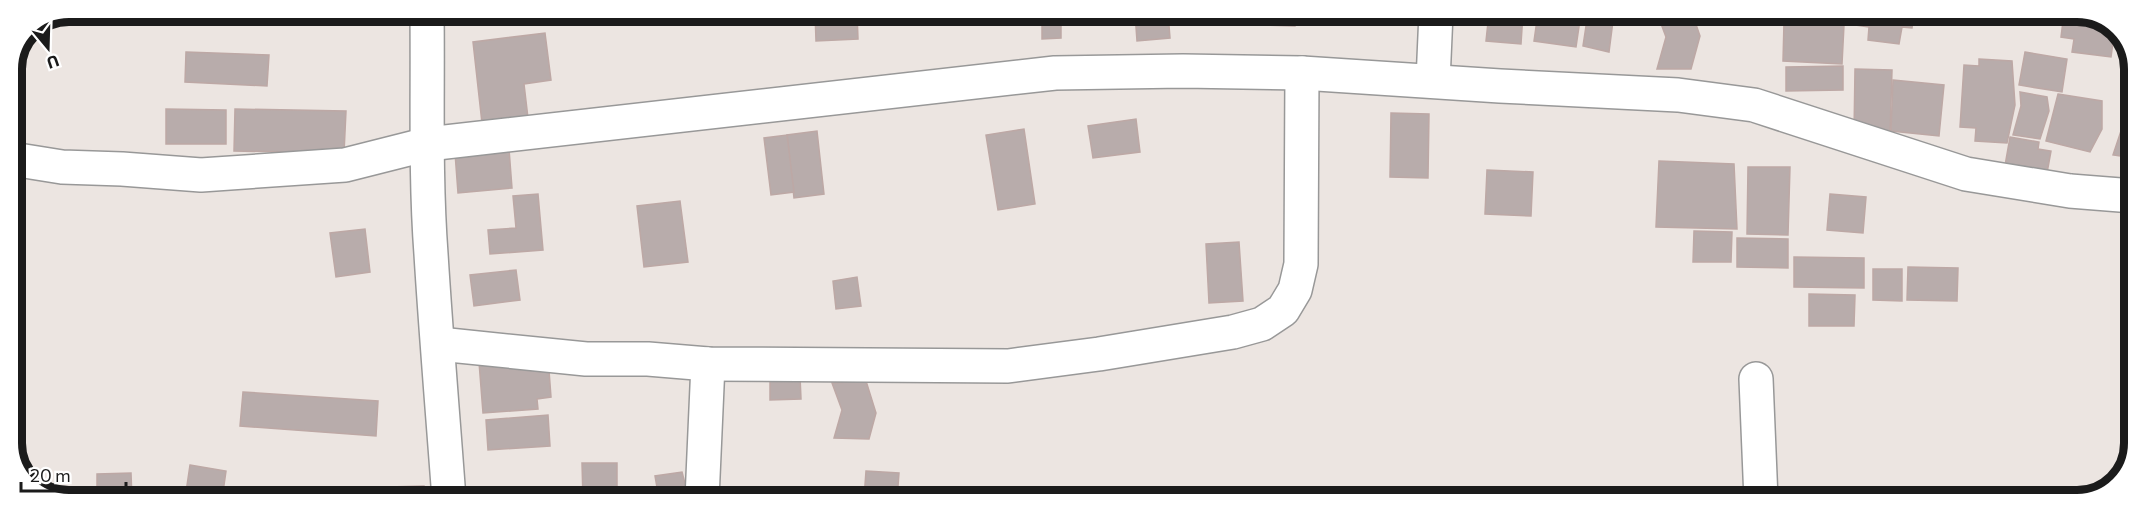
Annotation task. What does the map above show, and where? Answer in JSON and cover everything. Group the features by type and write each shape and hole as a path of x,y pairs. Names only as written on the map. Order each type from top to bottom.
{"street":[{"path":"428,23 430,252 439,344 448,490"},
{"path":"1433,81 1436,23"},
{"path":"22,161 62,167 201,175 345,165 428,144 1055,73 1183,70 1302,72 1678,95 1754,105 1966,174 2070,191 2123,195"},
{"path":"439,344 586,358 648,359 708,364 1008,366 1133,349 1233,332 1262,324 1283,310 1295,290 1300,264 1302,72"},
{"path":"702,490 708,364"},
{"path":"1756,379 1761,490"}],"building":[{"path":"346,23 373,23 373,25"},
{"path":"815,23 857,23 858,39 816,41"},
{"path":"1042,23 1061,23 1061,38 1042,39"},
{"path":"1136,23 1169,23 1170,38 1137,41"},
{"path":"1261,23 1295,23 1295,26 1261,25"},
{"path":"1488,23 1522,23 1521,44 1486,41"},
{"path":"1537,23 1580,23 1576,47 1534,41"},
{"path":"1586,23 1613,23 1609,52 1583,46"},
{"path":"1661,23 1695,23 1700,36 1691,69 1657,69 1666,37"},
{"path":"1784,23 1844,25 1842,64 1783,61"},
{"path":"1856,23 1913,23 1912,28 1902,27 1899,44 1868,40 1869,27 1856,25"},
{"path":"2063,23 2086,23 2095,26 2113,40 2111,57 2072,52 2074,39 2061,37"},
{"path":"545,33 551,80 524,84 528,118 482,123 473,42"},
{"path":"186,52 269,55 267,86 185,82"},
{"path":"2025,52 2067,59 2062,92 2019,85"},
{"path":"1979,59 2012,61 2015,105 2007,143 1975,141 1976,128 1960,127 1964,65 1979,66"},
{"path":"1843,66 1843,90 1786,91 1786,67"},
{"path":"1855,69 1892,70 1890,134 1854,133"},
{"path":"1893,80 1944,85 1939,136 1891,131"},
{"path":"2122,80 2123,80 2123,157 2113,155 2123,125"},
{"path":"2020,92 2047,97 2049,111 2040,139 2013,135 2021,106"},
{"path":"2058,94 2102,101 2102,129 2090,152 2046,141"},
{"path":"166,109 226,110 226,144 166,144"},
{"path":"235,109 346,111 344,153 234,151"},
{"path":"1391,113 1429,114 1428,178 1390,177"},
{"path":"1136,119 1140,152 1093,158 1088,126"},
{"path":"1024,129 1035,204 998,210 986,135"},
{"path":"817,131 824,194 794,198 787,135"},
{"path":"787,135 794,192 771,195 764,138"},
{"path":"2010,137 2039,142 2038,149 2051,151 2045,184 2003,177"},
{"path":"509,149 512,188 458,193 455,153"},
{"path":"1659,161 1734,164 1737,229 1656,227"},
{"path":"1748,167 1790,167 1788,235 1747,234"},
{"path":"1487,170 1533,172 1531,216 1485,214"},
{"path":"538,194 543,250 490,254 488,230 516,228 513,196"},
{"path":"1830,194 1866,197 1863,233 1827,230"},
{"path":"680,201 688,262 644,267 637,206"},
{"path":"365,229 370,272 336,277 330,233"},
{"path":"1694,231 1732,232 1731,262 1693,262"},
{"path":"1737,238 1788,239 1788,268 1737,267"},
{"path":"1239,242 1243,301 1209,303 1206,244"},
{"path":"1794,257 1864,258 1864,288 1794,287"},
{"path":"1908,267 1958,268 1957,301 1907,300"},
{"path":"1873,269 1902,269 1902,301 1873,300"},
{"path":"516,270 520,300 474,306 470,275"},
{"path":"857,277 861,306 836,309 833,281"},
{"path":"1809,294 1855,295 1854,326 1809,326"},
{"path":"548,357 551,397 537,399 538,409 483,413 479,362"},
{"path":"800,376 801,399 770,400 770,377"},
{"path":"866,381 876,413 869,439 834,438 842,410 832,383"},
{"path":"243,392 378,401 376,436 240,426"},
{"path":"548,415 550,446 488,450 486,420"},
{"path":"582,463 617,463 617,490 583,490"},
{"path":"190,465 226,471 223,490 186,490"},
{"path":"866,471 899,473 898,490 865,490"},
{"path":"682,472 687,490 657,490 655,476"},
{"path":"131,473 132,490 97,490 97,474"},
{"path":"424,486 424,490 388,490 388,487"},
{"path":"532,487 532,490 496,490"}]}
